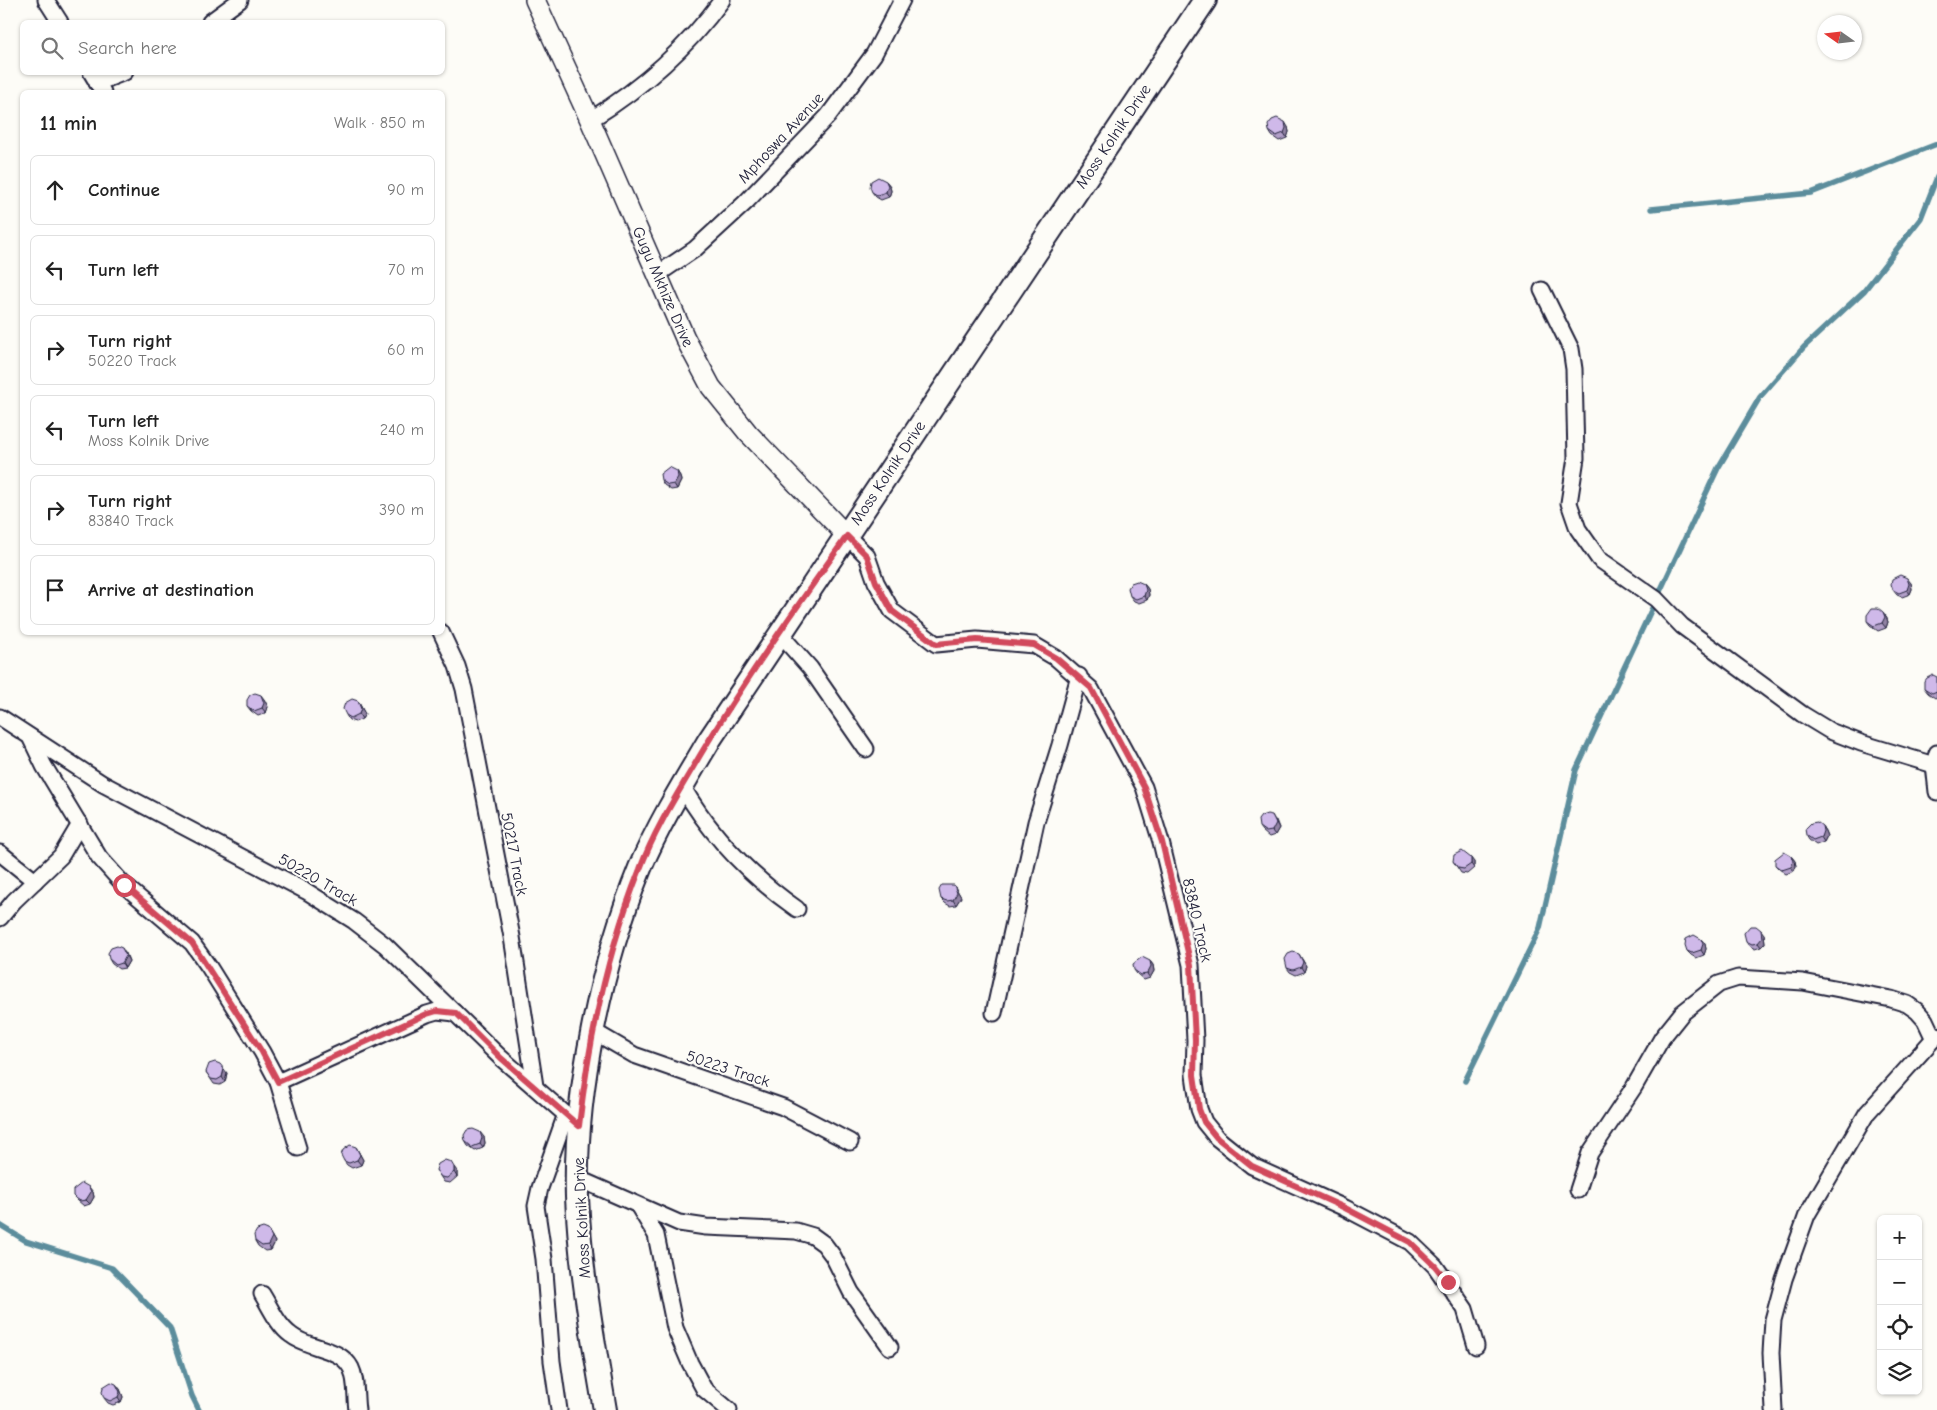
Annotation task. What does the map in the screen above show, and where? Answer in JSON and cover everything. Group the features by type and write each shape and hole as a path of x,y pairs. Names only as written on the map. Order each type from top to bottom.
{"main road":[{"name":"Moss Kolnik Drive","path":"605,1410 587,1300 573,1120 608,969 640,869 660,824 682,786 778,633 847,536 1205,0"}],"street":[{"path":"46,0 59,20"},
{"path":"213,20 240,0"},
{"name":"Gugu Mkhize Drive","path":"535,0 590,120 685,338 711,387 748,433 847,536"},
{"path":"590,120 624,99 706,21 722,0"},
{"name":"Mphoswa Avenue","path":"658,274 702,242 744,203 828,116 874,54 902,0"},
{"path":"97,83 117,75"},
{"path":"1542,290 1571,349 1574,369 1576,458 1569,503 1578,529 1599,558 1656,598 1682,626 1802,714 1830,731 1861,744 1936,759 1937,792"},
{"name":"83840 Track","path":"847,536 867,556 876,582 892,611 936,644 977,640 1034,645 1056,658 1079,676 1100,702 1144,787 1162,842 1191,965 1195,1040 1194,1075 1199,1109 1204,1122 1217,1138 1252,1166 1345,1208 1410,1242 1435,1266 1465,1309 1476,1346"},
{"path":"778,633 810,668 866,749"},
{"name":"50217 Track","path":"442,635 457,666 465,698 512,937 535,1086"},
{"path":"994,1013 1036,822 1079,676"},
{"name":"50220 Track","path":"0,717 103,784 306,891 344,914 385,945 501,1058 573,1120"},
{"path":"30,738 44,766 98,857 124,885 192,943 262,1052 278,1082 298,1148"},
{"path":"682,786 697,811 745,868 771,892 797,909"},
{"path":"0,918 14,901 61,856 80,824"},
{"path":"0,853 35,881"},
{"path":"1578,1190 1590,1154 1634,1087 1662,1038 1682,1013 1719,984 1738,978 1803,982 1891,999 1907,1004 1917,1011 1935,1037 1867,1113 1807,1215 1784,1278 1773,1320 1770,1353 1774,1410"},
{"path":"278,1082 427,1014 437,1011 456,1013"},
{"name":"50223 Track","path":"593,1031 634,1055 783,1107 850,1142"},
{"path":"559,1410 552,1362 544,1259 536,1206 545,1172 573,1120"},
{"path":"577,1178 678,1222 706,1227 796,1231 813,1236 824,1244 833,1256 851,1292 890,1347"},
{"path":"638,1206 656,1235 675,1328 704,1389 729,1410"},
{"path":"262,1294 290,1335 336,1354 348,1364 354,1376 357,1410"}],"building":[{"path":"1277,118 1285,122 1286,128 1284,133 1276,136 1269,131 1268,125"},
{"path":"878,177 886,181 888,186 886,192 877,195 872,192 870,187 871,181"},
{"path":"669,467 677,471 678,477 674,484 668,485 661,480 660,474"},
{"path":"1900,575 1907,578 1909,584 1907,590 1899,593 1893,590 1891,584 1892,579"},
{"path":"1137,581 1144,584 1146,590 1144,596 1136,599 1130,596 1128,588 1131,583"},
{"path":"1872,608 1878,608 1885,617 1882,623 1874,626 1867,621 1867,615"},
{"path":"1933,675 1937,677 1937,691 1932,693 1924,688 1924,682"},
{"path":"255,693 261,695 264,703 262,708 254,711 247,706 247,700 250,695"},
{"path":"352,699 358,701 361,709 359,714 351,718 346,715 343,709 345,703"},
{"path":"1272,815 1276,823 1272,831 1266,832 1259,827 1258,820 1261,816"},
{"path":"1817,822 1822,826 1823,831 1821,837 1813,840 1806,835 1805,829 1811,823"},
{"path":"1462,851 1471,858 1471,864 1464,869 1458,868 1453,861 1454,855"},
{"path":"1784,852 1791,856 1793,861 1791,867 1782,870 1775,865 1775,859"},
{"path":"942,885 954,885 957,893 953,900 941,899 939,890"},
{"path":"1750,926 1756,926 1761,930 1762,938 1758,943 1752,944 1746,941 1744,933"},
{"path":"1694,935 1701,939 1703,944 1701,950 1692,953 1687,951 1685,945 1686,939"},
{"path":"117,946 122,948 126,956 122,963 116,965 109,959 108,953 111,948"},
{"path":"1293,952 1299,954 1303,962 1301,967 1293,970 1287,968 1285,959 1288,954"},
{"path":"1142,957 1150,961 1151,966 1147,974 1141,975 1134,970 1133,964"},
{"path":"215,1062 224,1069 222,1077 217,1080 211,1079 206,1072 209,1064"},
{"path":"473,1129 480,1132 482,1138 480,1144 472,1147 465,1141 464,1135 467,1130"},
{"path":"350,1145 356,1147 360,1155 357,1160 349,1163 344,1161 341,1155 343,1150"},
{"path":"445,1160 451,1162 454,1167 454,1172 447,1178 441,1177 436,1170 438,1164"},
{"path":"82,1183 89,1187 91,1192 86,1200 80,1201 73,1196 73,1190"},
{"path":"263,1228 268,1230 272,1237 268,1245 262,1246 255,1241 254,1235 257,1230"},
{"path":"111,1382 116,1384 120,1392 118,1397 110,1401 104,1398 102,1392 103,1387"}],"waterway":[{"path":"1651,209 1811,193 1937,144"},
{"path":"1465,1081 1540,928 1576,770 1718,468 1760,397 1804,347 1864,291 1921,218 1937,177"},
{"path":"0,1225 26,1241 112,1268 170,1328 192,1396 199,1410"}],"route":[{"path":"124,885 192,943 262,1052 278,1082 331,1056 427,1014 437,1011 456,1013 501,1058 579,1126 588,1060 605,978 640,869 660,824 710,739 778,633 847,536 867,556 876,582 892,611 936,644 977,640 1034,645 1056,658 1091,688 1144,787 1162,842 1168,875 1191,965 1195,1040 1194,1075 1199,1109 1204,1122 1211,1132 1232,1153 1252,1166 1292,1186 1345,1208 1410,1242 1435,1266 1448,1282"}]}
